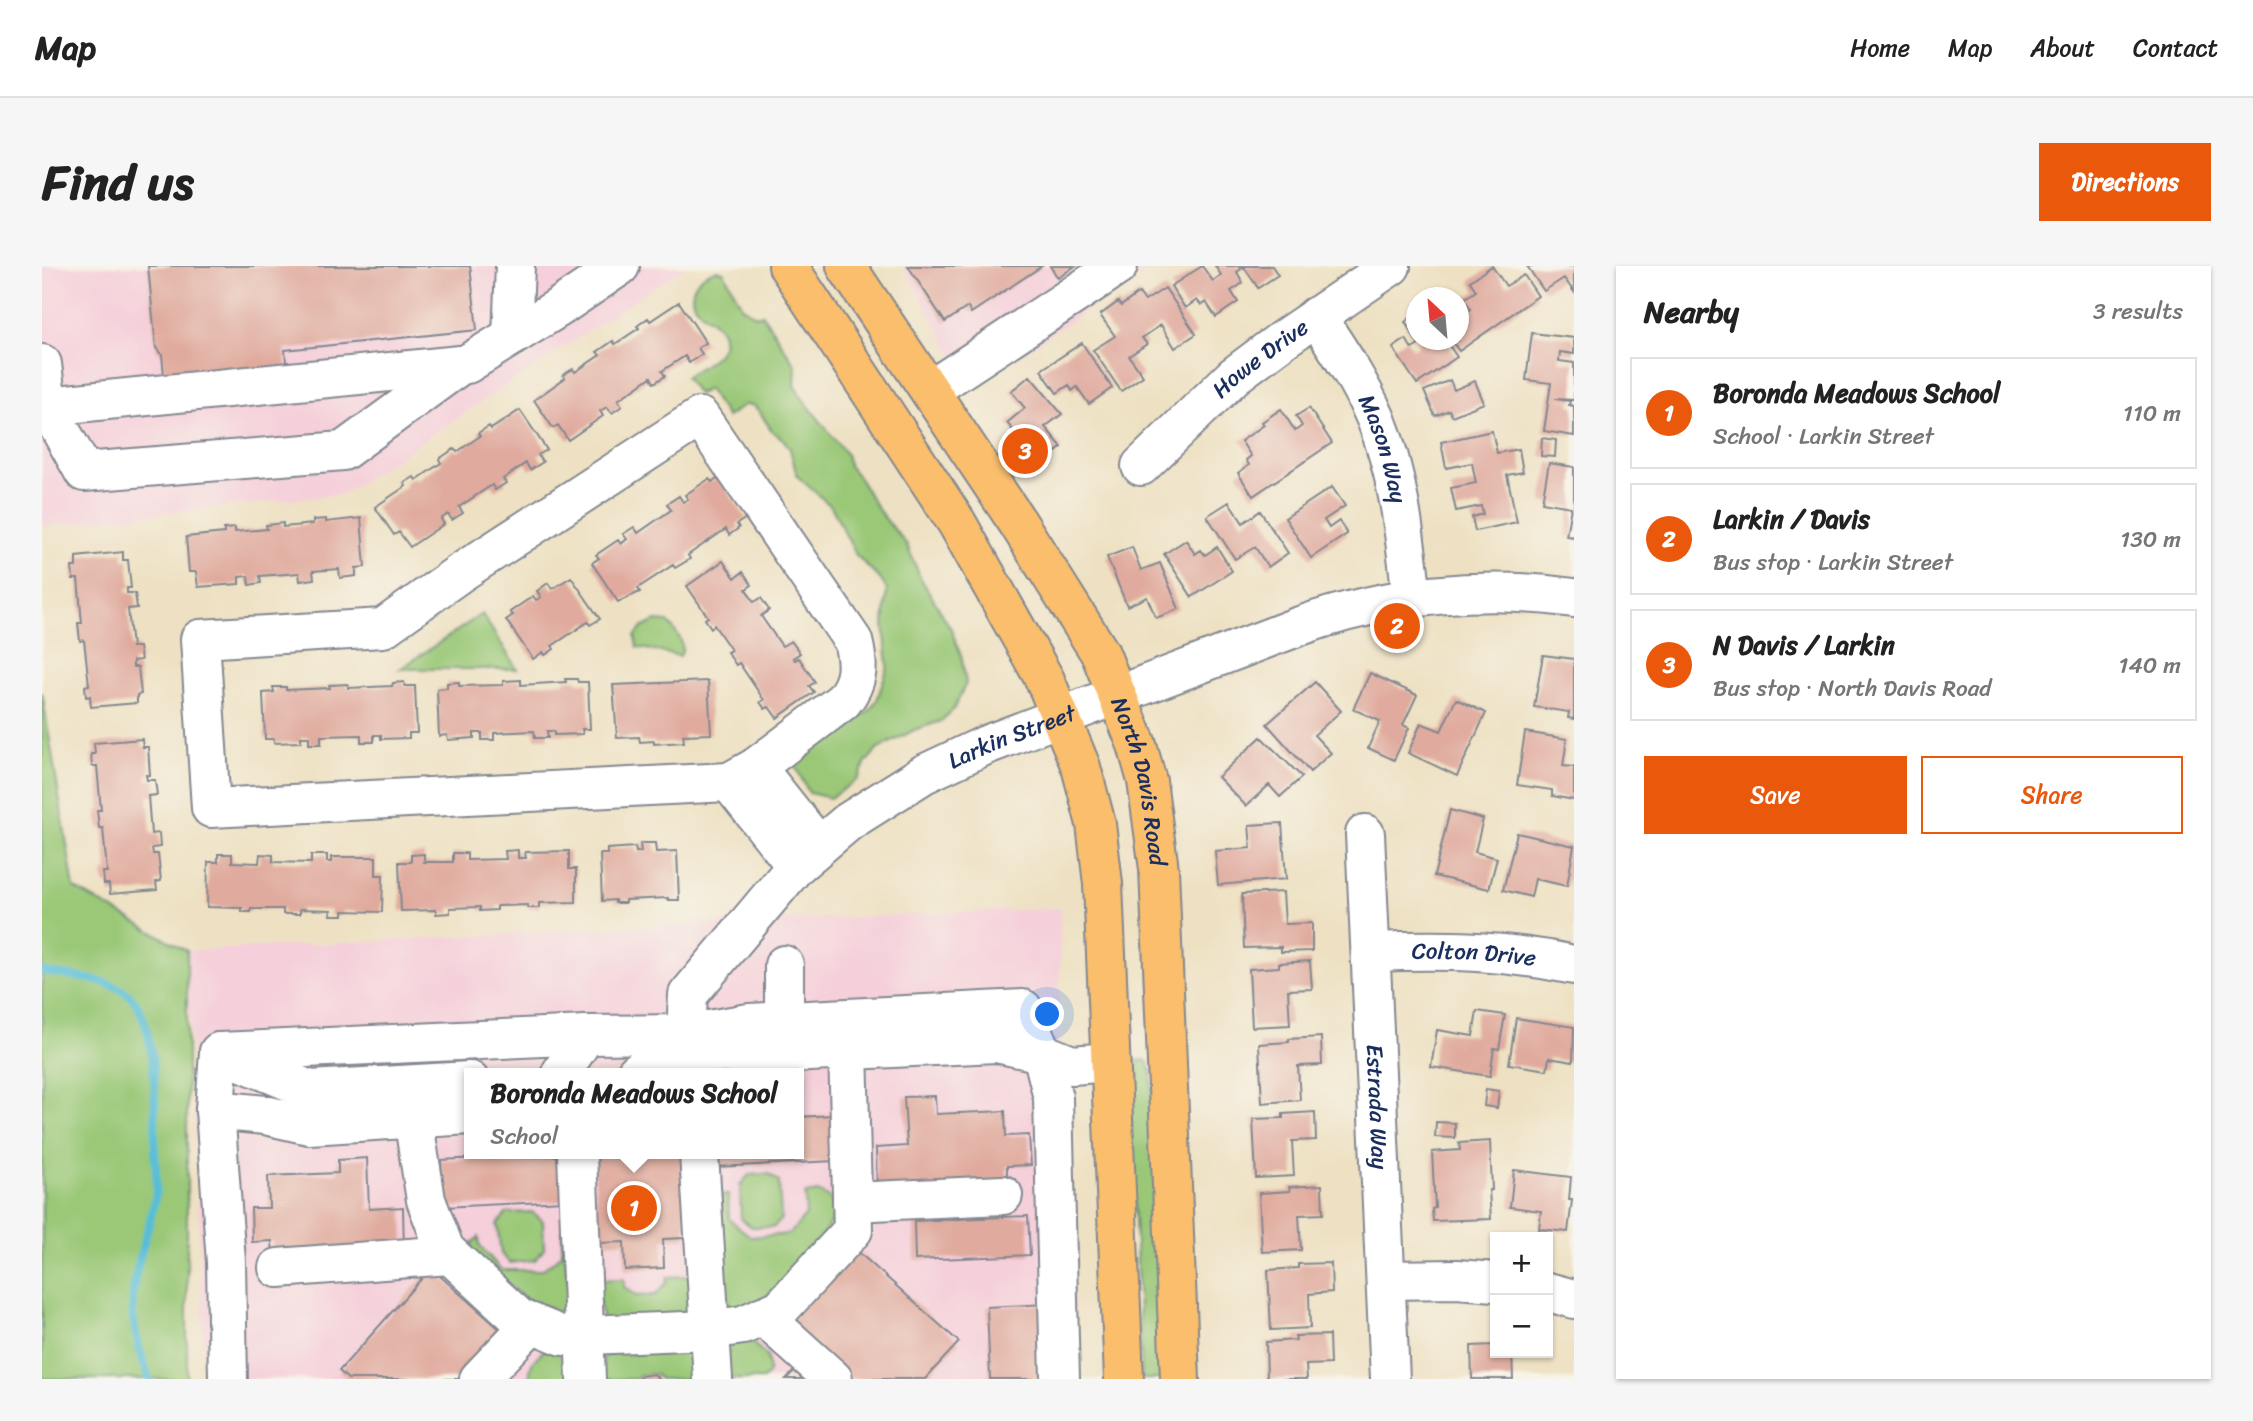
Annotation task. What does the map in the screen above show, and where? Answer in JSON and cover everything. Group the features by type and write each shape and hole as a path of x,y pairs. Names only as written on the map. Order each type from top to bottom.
{"highway":[{"path":"788,266 957,523 1045,680 1082,767 1096,824 1103,884 1124,1379"},
{"name":"North Davis Road","path":"846,266 1094,642 1137,745 1147,781 1159,869 1180,1379"}],"street":[{"path":"512,336 515,266"},
{"path":"42,365 47,406 84,472 343,451 460,365 558,308 620,266"},
{"path":"930,390 1118,266"},
{"name":"Howe Drive","path":"1142,466 1234,376 1391,266"},
{"name":"Mason Way","path":"1317,316 1363,392 1386,446 1400,502 1412,598"},
{"path":"47,406 460,365"},
{"path":"700,417 843,622 858,658 858,674 843,701 742,774 211,808 200,639 383,628 460,573 700,417"},
{"name":"Larkin Street","path":"690,1068 686,1034 688,995 807,856 856,816 924,774 1061,716 1322,618 1412,598 1499,592 1574,598"},
{"path":"742,774 807,856"},
{"name":"Estrada Way","path":"1365,834 1390,1379"},
{"name":"Colton Drive","path":"1372,952 1485,951 1541,957 1574,965"},
{"path":"784,965 784,1021"},
{"path":"219,1052 586,1035 686,1034 749,1023 1023,1009 1042,1053 1053,1098 1060,1379"},
{"path":"686,1034 708,1052 749,1055 996,1043 1042,1053 1072,1065 1109,1062"},
{"path":"642,1068 686,1034"},
{"path":"564,1068 586,1035"},
{"path":"413,1117 426,1200 445,1250 519,1318 563,1336 710,1330 743,1325 780,1309 853,1230 848,1050"},
{"path":"219,1052 310,1090 464,1081"},
{"path":"219,1052 215,1110 226,1262 228,1379"},
{"path":"215,1110 265,1115 309,1125 464,1115"},
{"path":"577,1159 586,1379"},
{"path":"699,1159 713,1379"},
{"path":"852,1202 1003,1195"},
{"path":"278,1268 449,1255"},
{"path":"1386,1280 1457,1279 1490,1282"},
{"path":"1553,1293 1574,1299"},
{"path":"763,1316 833,1379"},
{"path":"479,1379 532,1323"}],"shaded area":[{"path":"42,266 686,266 343,494 42,526"},
{"path":"903,266 1153,266 971,388"},
{"path":"1061,908 1059,1037 1079,1379 205,1379 187,951 669,925"}],"green space":[{"path":"717,270 724,272 742,307 757,316 762,314 796,366 795,385 800,395 846,454 849,466 879,511 907,545 920,577 951,629 962,659 966,683 954,709 941,721 914,730 878,749 866,762 858,779 830,798 809,793 791,758 836,726 850,725 869,711 877,700 888,666 884,625 887,590 881,580 856,555 831,506 797,476 790,449 783,439 772,431 759,411 753,405 744,405 727,417 708,389 698,394 685,377 712,359 723,345 721,330 692,300 692,293 699,279"},
{"path":"482,614 517,669 400,669"},
{"path":"656,621 668,622 677,634 682,647 680,656 637,647 635,636 643,627"},
{"path":"42,692 74,888 187,951 187,1379 42,1379"},
{"path":"1146,1060 1151,1069 1164,1379 1142,1379 1128,1062"},
{"path":"769,1174 779,1182 781,1219 774,1227 752,1227 741,1219 740,1185 749,1175"},
{"path":"818,1192 832,1200 835,1215 815,1247 789,1279 745,1311 722,1307 714,1196 728,1195 729,1219 751,1237 790,1234 806,1215 805,1194"},
{"path":"532,1212 543,1221 544,1249 535,1260 510,1263 501,1254 497,1224 507,1213"},
{"path":"562,1230 572,1316 553,1321 469,1254 470,1245 479,1237 480,1246 501,1270 542,1270 562,1254"},
{"path":"696,1276 693,1315 603,1322 595,1280 624,1279 624,1287 636,1296 656,1295 667,1282 667,1277"},
{"path":"745,1336 767,1356 769,1373 763,1379 723,1379 723,1343"},
{"path":"563,1343 578,1379 530,1379 532,1365 539,1355 550,1347"},
{"path":"691,1349 696,1352 702,1379 660,1379 655,1374 641,1375 636,1379 598,1379 604,1357 612,1352 650,1353"}],"building":[{"path":"148,266 470,266 477,330 285,350 287,373 165,386 162,355 156,348"},
{"path":"908,266 1042,266 971,313 968,307 945,322"},
{"path":"1050,266 1075,266 1058,278"},
{"path":"1202,266 1213,281 1221,275 1215,266 1272,266 1278,275 1258,288 1244,267 1237,272 1243,283 1231,291 1238,302 1216,317 1206,302 1201,305 1197,300 1185,308 1171,286"},
{"path":"1492,266 1506,286 1524,275 1538,296 1469,344 1469,296 1476,291 1470,281"},
{"path":"1527,266 1574,266 1574,292 1564,278 1544,291"},
{"path":"1165,288 1196,334 1175,348 1161,325 1142,338 1147,344 1129,356 1143,376 1121,391 1093,350 1115,336 1100,315 1118,302 1121,306 1139,293 1145,301"},
{"path":"679,302 706,343 698,348 702,354 689,363 685,356 662,371 665,376 654,383 651,377 618,400 622,406 612,413 607,407 600,411 603,416 568,440 558,425 553,428 534,400 565,378 563,375 573,369 575,372 600,355 597,352 613,341 615,344 639,328 637,326 648,318 650,321"},
{"path":"1532,333 1574,338 1574,354 1560,352 1559,361 1574,363 1574,400 1555,399 1570,401 1569,405 1574,406 1574,436 1544,431 1551,383 1526,380"},
{"path":"1406,339 1406,350 1452,350 1457,357 1417,384 1393,348"},
{"path":"1082,343 1112,388 1089,404 1077,387 1072,391 1069,385 1057,393 1041,370"},
{"path":"1030,376 1062,414 1045,427 1062,447 1041,464 1007,423 1025,408 1011,391"},
{"path":"1450,380 1454,390 1475,381 1484,403 1452,416 1449,410 1435,416 1424,391"},
{"path":"1309,408 1332,443 1253,496 1238,473 1249,465 1246,460 1251,456 1241,441 1281,409 1295,431 1302,426 1296,416"},
{"path":"520,410 547,450 538,455 543,462 530,470 526,463 503,479 506,483 495,490 492,485 459,507 463,513 452,520 448,514 441,519 444,524 410,547 399,532 394,535 375,507 406,486 404,483 414,477 416,480 441,463 439,459 454,449 457,452 480,436 478,433 489,426 491,429"},
{"path":"1492,431 1497,453 1519,449 1523,472 1507,475 1517,522 1475,531 1472,517 1483,514 1481,506 1456,511 1451,488 1476,483 1472,463 1446,468 1441,442"},
{"path":"1542,438 1556,440 1555,457 1541,456"},
{"path":"1549,463 1574,467 1574,537 1566,536 1571,507 1542,502"},
{"path":"718,477 746,518 737,524 739,528 729,535 726,529 688,555 690,559 675,568 673,565 638,588 640,592 618,602 592,563 599,558 596,555 618,540 621,544 627,539 623,534 634,527 638,533 671,510 667,504 679,496 683,502 688,499 685,495 709,479 712,482"},
{"path":"1332,487 1345,506 1324,520 1329,528 1339,521 1347,534 1311,558 1285,518"},
{"path":"1229,502 1243,523 1260,511 1288,553 1268,567 1255,547 1235,559 1207,516"},
{"path":"361,518 365,567 356,568 356,576 340,578 339,569 313,571 314,579 300,581 299,573 260,576 261,583 249,585 248,576 239,577 239,584 198,587 196,572 189,572 186,537 224,533 224,529 235,528 235,532 267,529 266,525 283,523 283,527 313,524 313,520 326,519 326,522"},
{"path":"1186,540 1195,554 1201,550 1205,555 1217,547 1232,571 1192,597 1164,554"},
{"path":"1132,547 1141,570 1160,563 1179,609 1156,618 1147,597 1127,606 1107,557"},
{"path":"123,552 123,560 128,560 131,588 127,588 127,593 135,593 137,608 128,609 132,647 139,647 141,660 133,661 133,667 138,667 141,694 137,695 137,703 91,707 90,696 86,697 85,686 89,685 84,640 80,641 78,623 82,623 78,579 73,579 72,567 76,567 76,557"},
{"path":"723,561 735,578 743,572 752,585 746,589 754,602 761,598 769,610 761,616 782,646 791,641 800,653 793,658 799,658 815,682 809,686 814,692 777,718 769,707 765,709 760,702 764,700 739,663 736,665 727,652 731,650 714,625 711,628 705,619 708,617 687,586"},
{"path":"571,577 600,619 590,625 588,622 552,646 554,649 533,659 506,620 513,615 510,612 533,596 536,600 541,597 537,591 548,583 552,589"},
{"path":"1543,655 1574,659 1574,719 1568,718 1569,712 1534,707"},
{"path":"1370,673 1417,695 1403,725 1409,728 1394,760 1368,748 1380,721 1353,709"},
{"path":"565,679 588,682 590,729 582,729 583,734 554,735 554,731 547,731 548,738 535,738 534,731 494,733 494,740 482,740 482,733 474,733 474,738 448,740 447,735 439,736 437,689 447,688 447,683 459,682 459,686 503,685 503,681 521,680 521,685 566,682"},
{"path":"708,681 711,734 683,735 684,742 654,744 654,741 640,742 639,737 617,738 613,685"},
{"path":"404,682 405,686 415,686 417,733 409,733 409,738 381,739 381,735 374,735 374,742 361,742 361,735 321,736 321,744 309,744 309,737 301,737 301,742 274,743 274,739 265,739 263,693 274,692 273,687 286,687 286,690 330,688 329,685 348,684 348,688 392,686 393,683"},
{"path":"1315,682 1341,711 1314,735 1331,753 1310,772 1267,724"},
{"path":"1456,699 1486,713 1457,776 1408,753 1421,723 1441,731"},
{"path":"1525,732 1567,739 1563,766 1574,767 1574,800 1552,796 1552,790 1517,785"},
{"path":"1261,737 1302,777 1280,797 1269,785 1246,806 1218,777"},
{"path":"142,739 143,747 148,747 150,775 146,775 147,780 155,780 157,795 148,796 151,834 159,833 160,847 152,848 153,854 158,854 161,881 156,882 157,890 110,894 109,884 104,884 103,872 107,872 103,828 99,828 97,810 101,810 97,766 92,766 91,754 95,754 94,743"},
{"path":"1450,810 1483,819 1475,852 1497,858 1489,889 1434,876"},
{"path":"1282,823 1286,879 1218,885 1215,851 1251,848 1249,825"},
{"path":"1517,833 1574,846 1567,886 1535,879 1531,897 1503,890"},
{"path":"640,843 655,843 656,852 677,851 679,900 625,900 625,903 615,903 615,900 602,901 600,854 607,854 607,849 635,847 636,852 641,852"},
{"path":"518,850 518,858 526,858 525,852 569,851 569,869 576,869 576,902 539,903 539,908 528,908 528,905 497,906 497,910 480,911 480,907 450,908 450,913 436,914 436,910 401,911 399,862 411,862 411,855 424,854 424,862 453,862 453,853 467,853 467,860 506,859 505,851"},
{"path":"218,854 232,854 232,862 259,863 260,854 273,855 273,862 311,863 311,855 327,855 327,862 331,862 331,857 376,857 376,875 383,875 382,912 343,911 343,915 330,915 331,910 300,909 300,914 283,914 283,909 251,909 251,912 242,912 242,908 207,907 208,862 218,862"},
{"path":"1283,892 1285,924 1312,923 1312,951 1281,952 1281,947 1244,948 1242,894"},
{"path":"1310,961 1312,989 1288,990 1290,1025 1252,1027 1249,969"},
{"path":"1477,1011 1505,1015 1499,1049 1494,1048 1490,1076 1431,1067 1437,1030 1473,1036"},
{"path":"1516,1018 1574,1027 1573,1062 1549,1058 1547,1070 1509,1064"},
{"path":"1321,1037 1322,1065 1298,1066 1300,1100 1262,1103 1259,1044"},
{"path":"1486,1089 1499,1091 1497,1108 1484,1106"},
{"path":"935,1096 936,1114 1005,1111 1006,1136 1029,1135 1031,1165 1007,1166 1007,1184 877,1190 876,1148 907,1146 904,1097"},
{"path":"1315,1112 1316,1140 1292,1141 1294,1176 1256,1178 1253,1119 1283,1118 1283,1114"},
{"path":"833,1115 835,1161 715,1167 714,1159 804,1159 804,1117"},
{"path":"1436,1122 1455,1123 1455,1138 1435,1137"},
{"path":"1490,1141 1491,1219 1433,1221 1432,1209 1435,1208 1432,1152 1460,1150 1459,1143"},
{"path":"367,1158 369,1209 403,1207 404,1251 273,1257 272,1241 252,1242 251,1208 269,1208 268,1176 338,1173 338,1160"},
{"path":"562,1159 564,1201 444,1207 441,1160"},
{"path":"594,1159 682,1159 686,1238 663,1239 664,1268 625,1270 624,1242 598,1243"},
{"path":"1514,1170 1571,1177 1569,1200 1572,1200 1568,1232 1539,1229 1541,1211 1510,1207"},
{"path":"1322,1185 1323,1214 1299,1215 1301,1250 1262,1252 1259,1193 1290,1191 1289,1187"},
{"path":"1028,1216 1030,1255 915,1260 914,1221"},
{"path":"855,1249 959,1342 925,1379 852,1379 789,1322"},
{"path":"1331,1263 1332,1292 1309,1294 1310,1328 1271,1330 1268,1270 1298,1268 1298,1264"},
{"path":"431,1268 504,1333 463,1379 348,1379 339,1371"},
{"path":"1046,1304 1049,1379 990,1379 987,1307"},
{"path":"1329,1335 1330,1364 1306,1365 1307,1379 1267,1379 1266,1342 1296,1340 1295,1336"},
{"path":"1490,1345 1490,1358 1512,1358 1513,1379 1472,1379 1471,1346"},
{"path":"799,1366 813,1379 786,1379"},
{"path":"654,1374 659,1379 638,1379 641,1376"}],"waterway":[{"path":"42,971 90,979 124,991 140,1011 147,1029 155,1093 156,1192 134,1285 133,1317 149,1379"}],"place":[{"name":"N Davis / Larkin","path":"1025,451"},
{"name":"Larkin / Davis","path":"1397,626"},
{"name":"Boronda Meadows School","path":"634,1208"}]}
